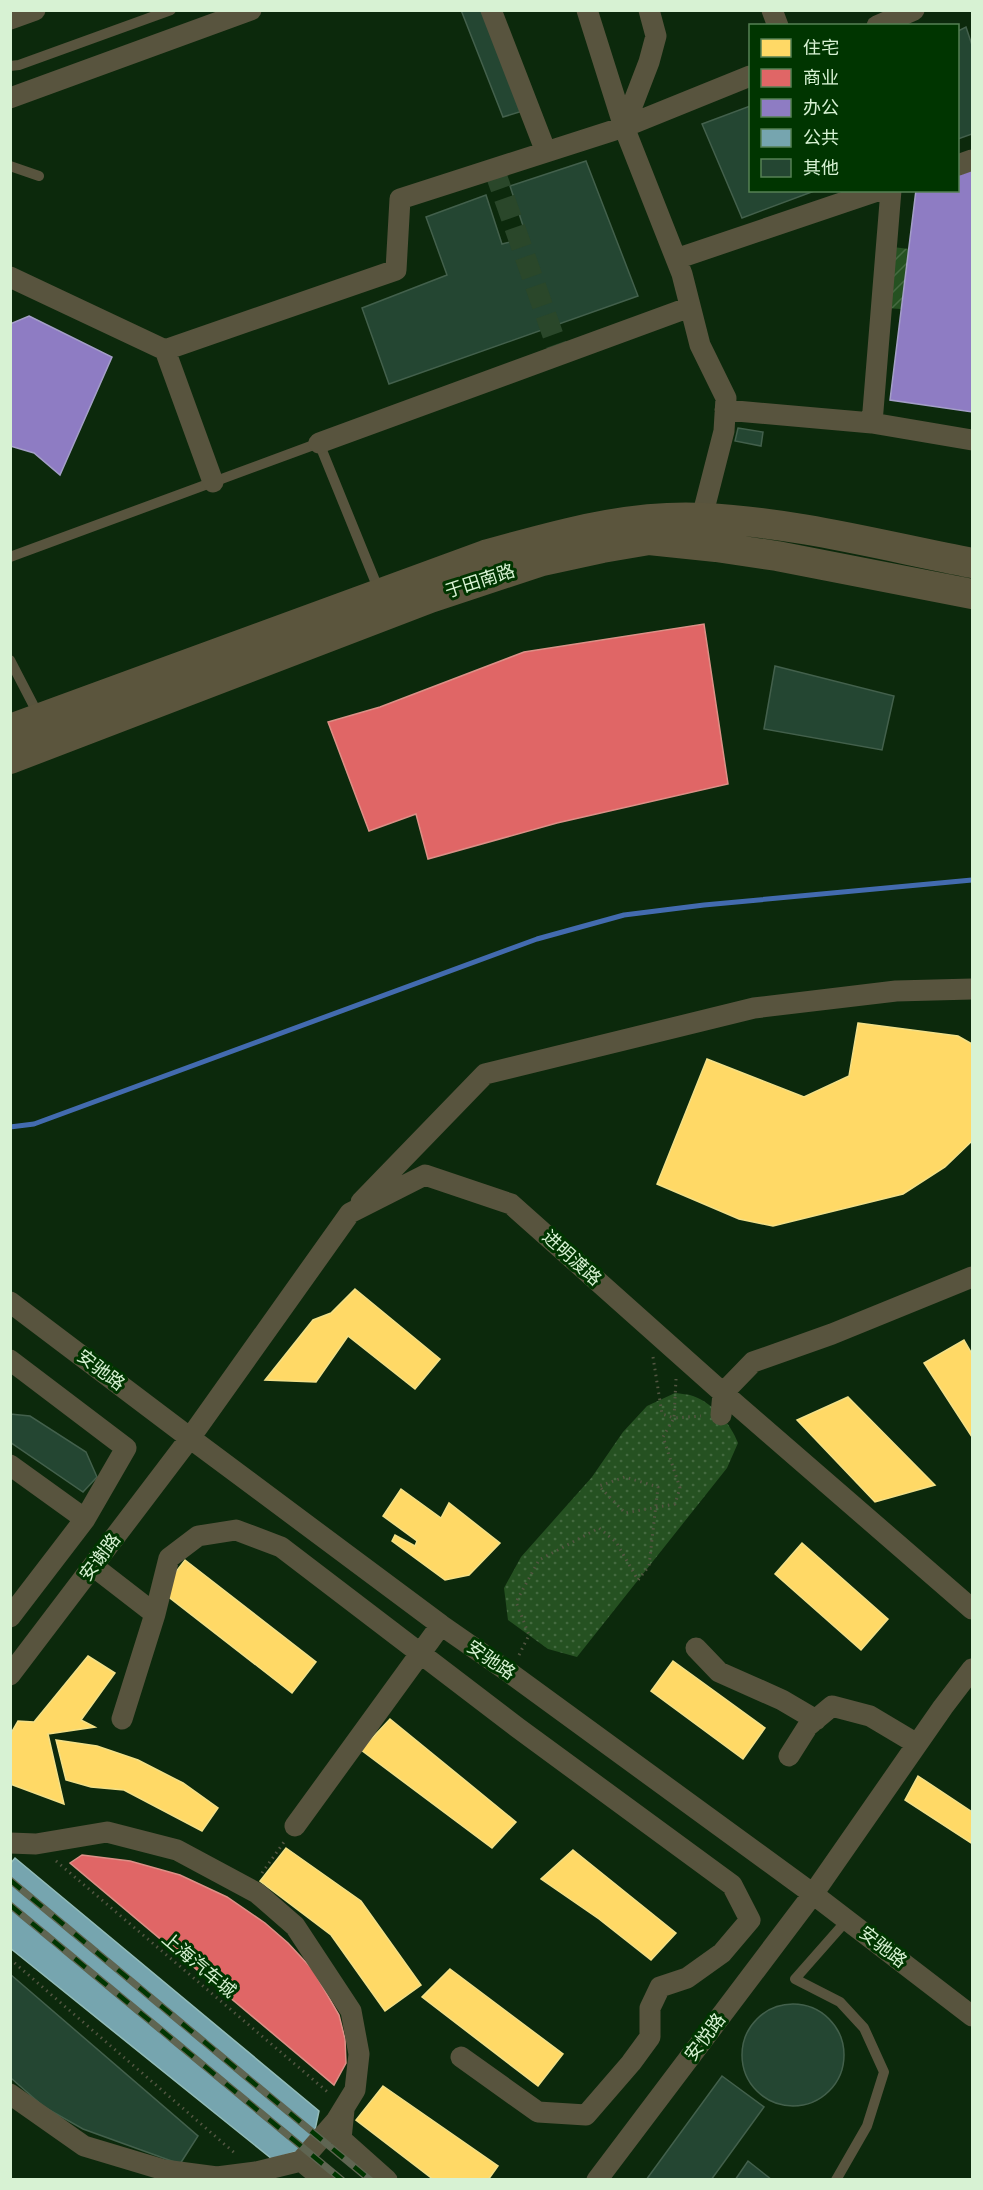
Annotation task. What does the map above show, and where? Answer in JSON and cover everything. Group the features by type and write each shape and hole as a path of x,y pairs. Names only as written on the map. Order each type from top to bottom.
{"street":[{"path":"10,19 35,10"},
{"path":"10,98 251,10"},
{"path":"491,10 546,152"},
{"path":"587,10 624,127 676,259 700,345 726,398 724,431 702,517"},
{"path":"624,127 649,62 656,36 648,10"},
{"path":"882,24 914,10"},
{"path":"10,277 165,350 396,270 400,199 624,127 749,76"},
{"path":"676,259 874,192"},
{"path":"872,423 891,192"},
{"path":"319,443 690,307"},
{"path":"165,350 213,482"},
{"path":"725,410 872,423 972,440"},
{"name":"于田南路","path":"10,759 292,638 380,593 485,555 559,534 628,521 702,517 777,525 972,563"},
{"name":"于田南路","path":"10,729 292,638 430,598 542,561 649,540 777,556 972,594"},
{"path":"350,1213 485,1074 754,1008 896,991 972,989"},
{"name":"进明渡路","path":"189,1438 350,1213 425,1175 511,1204 723,1393 972,1609"},
{"path":"721,1415 723,1393 753,1362 832,1334 972,1277"},
{"name":"安驰路","path":"10,1302 441,1625 510,1672 813,1894 972,2016"},
{"path":"10,1360 126,1448 85,1519 10,1617"},
{"name":"安谢路","path":"10,1675 189,1438"},
{"path":"10,1465 85,1519"},
{"path":"122,1719 155,1614 169,1558 198,1536 236,1530 281,1547 518,1728 732,1885 750,1920 722,1953 687,1978 660,1988 650,2008 650,2037 631,2063 586,2115 538,2112 461,2056"},
{"path":"93,1566 155,1614"},
{"path":"296,1826 441,1625"},
{"path":"696,1648 719,1672 782,1700 816,1720"},
{"name":"安悦路","path":"597,2180 813,1894 972,1669"},
{"path":"789,1756 808,1726 832,1706 870,1716 917,1744"},
{"path":"10,1843 36,1844 107,1832 177,1850 257,1893 295,1926 351,2011 359,2054 355,2090 336,2121 301,2161 256,2172 217,2178 164,2170 84,2146 10,2094"},
{"path":"345,2107 340,2139 387,2180"},
{"path":"301,2161 324,2180"}],"lane":[{"path":"10,66 19,65 171,10"},
{"path":"10,166 39,176"},
{"path":"10,556 319,443 380,593"},
{"path":"10,660 40,718"},
{"path":"836,2180 867,2126 884,2072 864,2028 840,2002 795,1979 847,1920"}],"path":[{"path":"661,1338 651,1348 662,1414 674,1419 721,1415"},
{"path":"510,1672 529,1635 516,1602 539,1560 599,1528 616,1542 638,1580 649,1566 656,1508 658,1487 625,1477 599,1486 626,1513 656,1508 675,1504 680,1488 663,1437 674,1419 678,1353"},
{"path":"250,1889 296,1826"},
{"name":"上海汽车城","path":"36,1844 345,2107"},
{"path":"10,1959 256,2172"}],"green space":[{"path":"893,247 909,249 901,309 886,308"},
{"path":"675,1393 700,1399 720,1415 731,1429 738,1443 727,1468 577,1657 548,1649 508,1620 504,1588 521,1557 592,1477 623,1432 647,1406"}],"building: 住宅":[{"path":"858,1023 958,1036 972,1044 972,1141 945,1167 903,1194 773,1226 739,1219 657,1184 707,1059 804,1097 849,1076"},
{"path":"355,1289 440,1359 415,1389 348,1336 316,1382 265,1380 313,1320 331,1313"},
{"path":"964,1340 972,1354 972,1437 924,1363"},
{"path":"848,1397 935,1485 875,1502 797,1420"},
{"path":"401,1489 441,1518 449,1503 500,1543 469,1575 445,1580 392,1541 395,1535 415,1546 417,1541 383,1516"},
{"path":"802,1543 888,1619 861,1650 775,1574"},
{"path":"185,1560 316,1662 292,1693 161,1591"},
{"path":"88,1656 115,1673 81,1720 95,1727 48,1734 64,1804 10,1784 10,1735 18,1721 34,1722"},
{"path":"673,1661 765,1728 743,1759 651,1691"},
{"path":"390,1719 516,1822 492,1848 361,1750"},
{"path":"56,1740 97,1746 138,1760 183,1783 218,1808 202,1831 124,1790 91,1787 66,1780"},
{"path":"918,1776 972,1812 971,1843 905,1800"},
{"path":"286,1848 361,1901 421,1985 385,2011 331,1935 260,1881"},
{"path":"573,1850 676,1933 651,1960 599,1919 541,1879"},
{"path":"450,1969 563,2054 538,2086 422,1997"},
{"path":"383,2086 498,2166 488,2180 434,2180 356,2120"}],"building: 商业":[{"path":"704,624 728,784 557,823 428,859 416,814 369,831 328,722 380,707 524,652"},
{"path":"82,1855 130,1861 180,1875 227,1897 265,1923 288,1943 313,1970 339,2015 345,2039 346,2063 334,2085 70,1863"}],"building: 办公":[{"path":"972,170 972,412 890,400 916,192 959,192 959,175"},
{"path":"29,316 112,357 60,475 34,453 10,446 10,324"}],"building: 公共":[{"path":"15,1858 319,2111 315,2130 298,2151 272,2159 10,1948 10,1864"}],"building: 其他":[{"path":"461,10 491,10 529,109 503,117"},
{"path":"966,27 972,45 972,134 959,139 959,30"},
{"path":"749,106 749,192 812,192 742,218 702,124"},
{"path":"586,161 638,296 389,384 362,308 447,275 426,217 486,195 502,244 527,238 510,186"},
{"path":"738,428 763,432 761,446 735,441"},
{"path":"775,666 894,696 882,750 764,729"},
{"path":"10,1414 30,1416 86,1452 97,1477 83,1492 10,1442"},
{"path":"10,1974 198,2136 180,2164 83,2129 44,2107 10,2077"},
{"path":"793,2004 812,2008 829,2019 840,2036 844,2055 840,2074 829,2091 812,2102 793,2106 774,2102 757,2091 746,2074 742,2055 746,2036 757,2019 774,2008"},
{"path":"722,2076 764,2107 711,2180 646,2180"},
{"path":"748,2161 772,2180 735,2180"}],"waterway":[{"path":"10,1127 34,1124 537,939 624,915 704,905 972,880"}],"tunnel":[{"path":"494,169 560,355"}],"railway":[{"path":"10,1880 370,2180"},
{"path":"10,1905 342,2180"}]}
